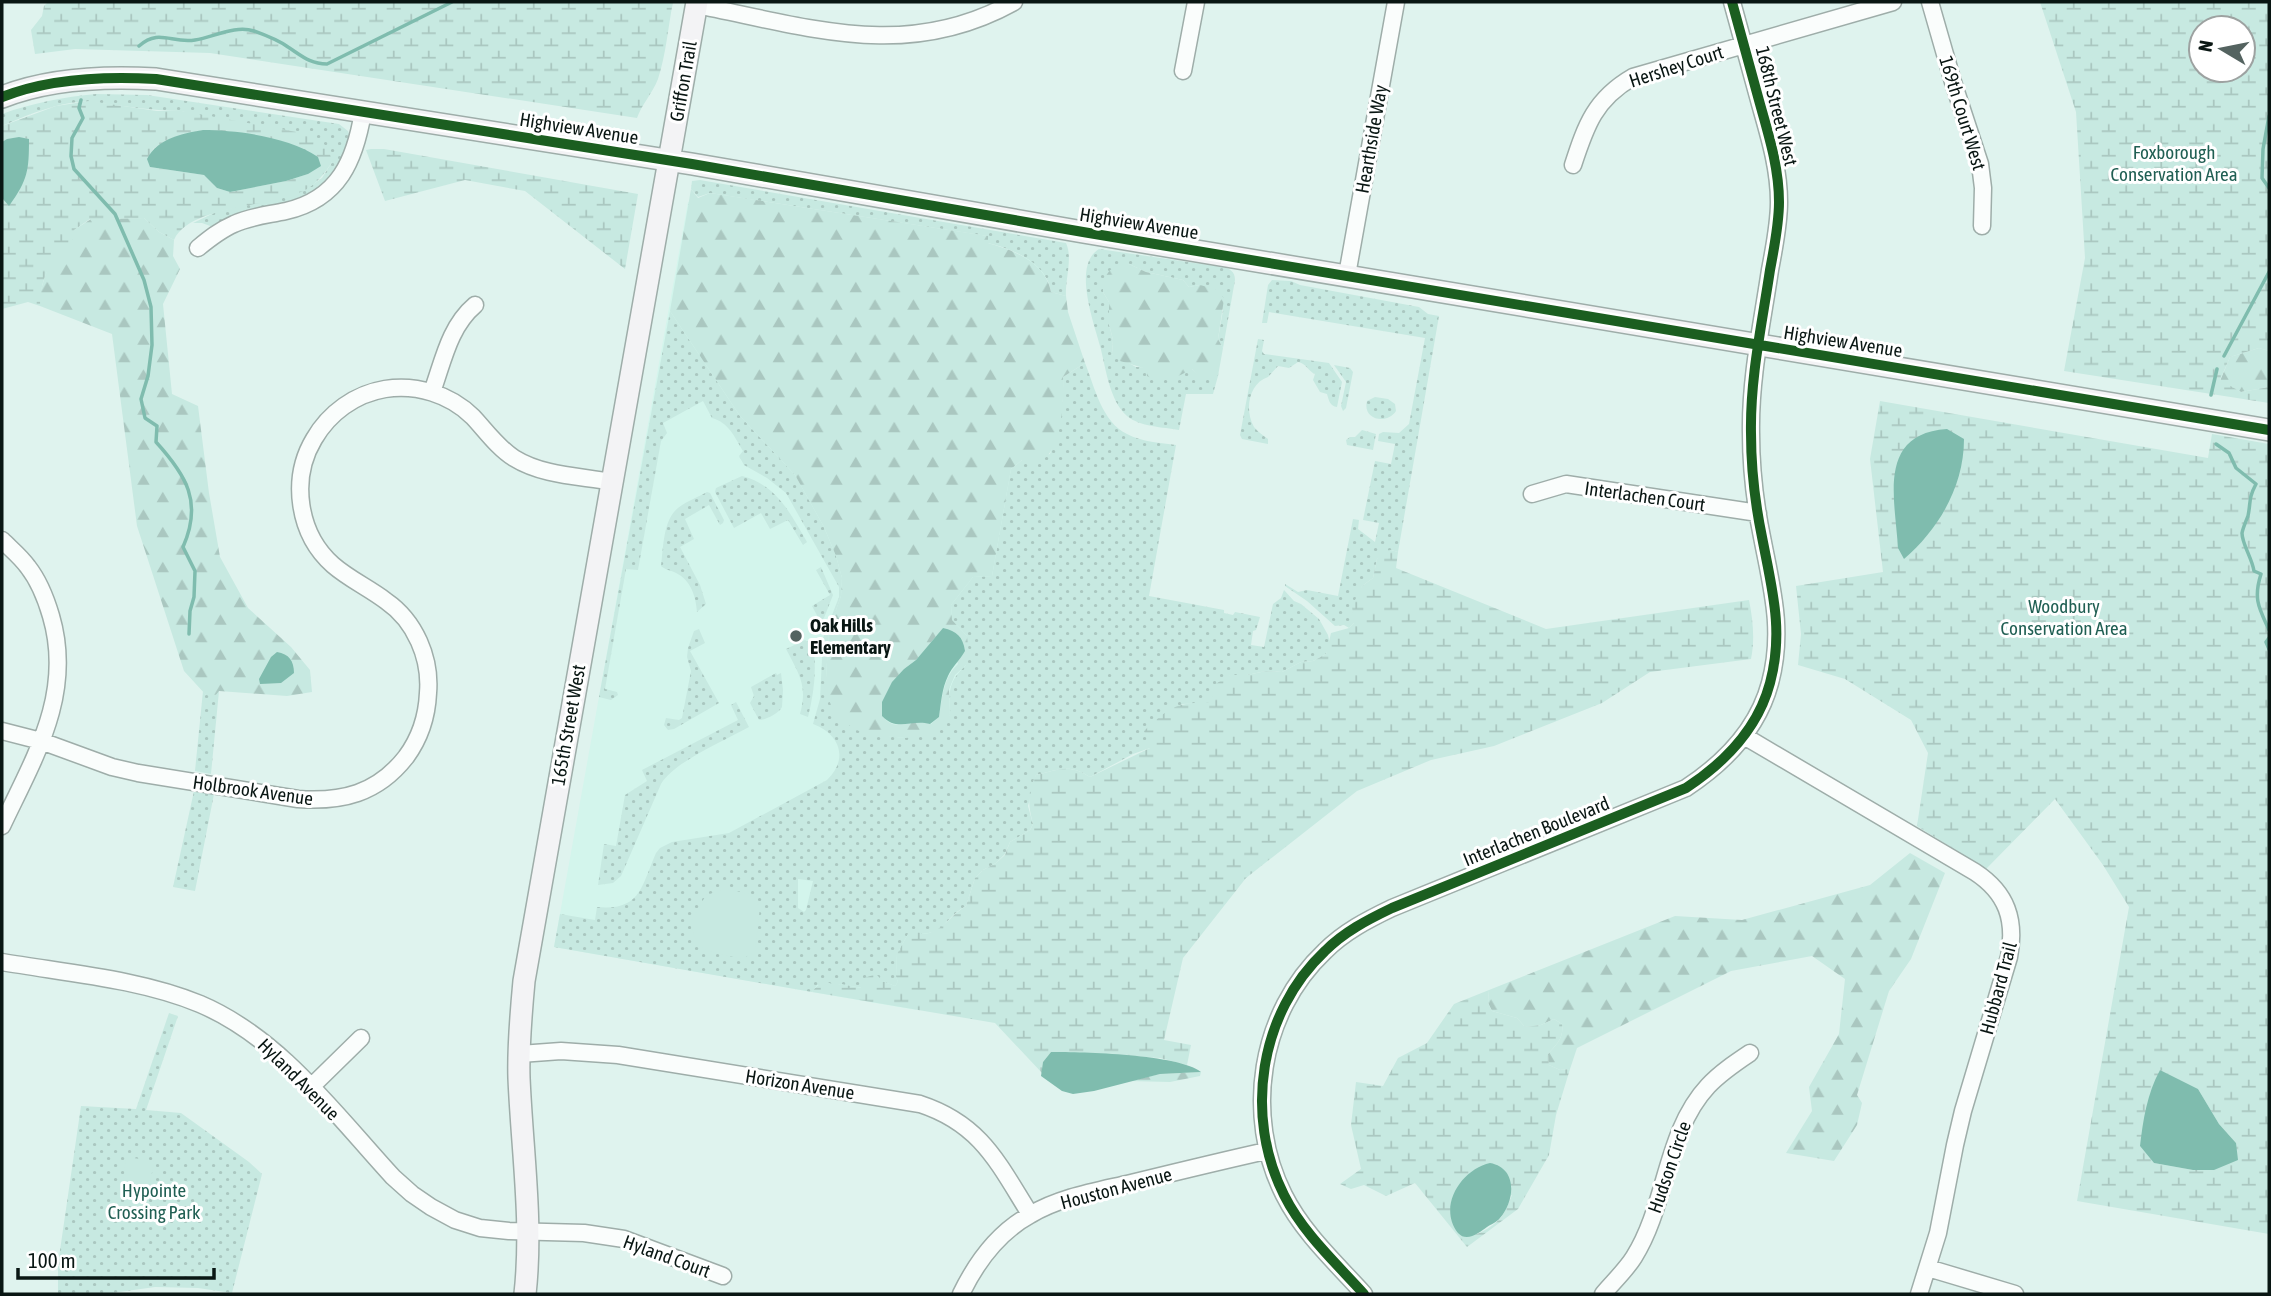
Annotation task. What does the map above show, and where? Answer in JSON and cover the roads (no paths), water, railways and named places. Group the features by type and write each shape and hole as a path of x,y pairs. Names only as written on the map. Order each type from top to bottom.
{"street":[{"path":"696,4 843,33 883,37 946,30 992,14 1014,2"},
{"path":"1184,71 1196,2"},
{"name":"Hearthside Way","path":"1347,275 1396,2"},
{"name":"168th Street West","path":"1732,2 1773,151 1779,203 1758,345"},
{"name":"Hershey Court","path":"1573,165 1590,117 1620,85 1649,71 1893,2"},
{"name":"169th Court West","path":"1930,2 1980,164 1983,226"},
{"name":"Griffon Trail","path":"667,160 696,4"},
{"name":"Highview Avenue","path":"2,97 68,81 136,78 667,160 2269,430"},
{"path":"198,248 232,224 251,217 303,206 330,188 341,176 356,149 363,112"},
{"name":"165th Street West","path":"525,1294 528,1232 520,1054 524,981 667,160"},
{"path":"432,393 456,326 464,314 475,305"},
{"name":"Interlachen Boulevard","path":"1364,1294 1311,1236 1294,1213 1266,1151 1262,1087 1270,1040 1291,993 1307,970 1324,951 1365,921 1686,788 1709,773 1744,736 1769,686 1777,649 1778,629 1753,476 1751,431 1758,345"},
{"name":"Holbrook Avenue","path":"2,731 138,773 298,799 350,797 363,792 389,774 408,754 421,731 428,695 425,659 414,630 397,609 344,573 323,554 305,522 300,502 302,467 318,432 342,407 376,391 415,389 446,398 466,411 514,458 533,467 553,473 612,482"},
{"name":"Interlachen Court","path":"1532,494 1566,484 1758,513"},
{"path":"2,540 28,566 47,605 57,639 58,678 50,719 2,827"},
{"name":"Hubbard Trail","path":"1744,736 1975,872 1994,887 2007,908 2012,932 2009,957 1957,1134 1938,1233 1919,1294"},
{"name":"Hyland Avenue","path":"2,962 149,987 200,1004 266,1044 311,1087 393,1177 421,1200 455,1220 480,1228 528,1232"},
{"path":"311,1087 361,1038"},
{"name":"Horizon Avenue","path":"520,1054 561,1051 618,1055 920,1104 946,1114 979,1139 997,1161 1030,1214"},
{"name":"Hudson Circle","path":"1604,1294 1634,1257 1655,1212 1688,1113 1707,1087 1726,1069 1750,1053"},
{"name":"Houston Avenue","path":"961,1294 976,1267 992,1247 1030,1214 1075,1196 1266,1151"},
{"name":"Hyland Court","path":"528,1232 584,1233 624,1239 723,1276"},
{"path":"1928,1268 2015,1294"}],"waterway":[{"path":"139,46 159,37 187,41 232,30 247,30 276,40 311,61 327,64 452,2"},
{"path":"81,100 79,108 83,118 72,138 71,156 74,169 115,214 144,280 151,307 152,345 148,376 141,399 145,418 157,426 156,442 183,478 191,503 189,531 183,547 195,571 189,634"},
{"path":"2269,116 2263,149 2262,178 2269,188"},
{"path":"2224,356 2269,272"},
{"path":"2211,395 2217,369"},
{"path":"2216,444 2229,453 2236,468 2256,484 2242,533 2254,571 2261,574 2257,590 2258,603 2269,630"},
{"path":"2269,638 2266,642 2269,649"}],"place":[{"name":"Oak Hills Elementary","path":"796,636"}],"park label":[{"name":"Foxborough Conservation Area","path":"2174,163"},
{"name":"Woodbury Conservation Area","path":"2064,617"},
{"name":"Hypointe Crossing Park","path":"154,1201"}]}
